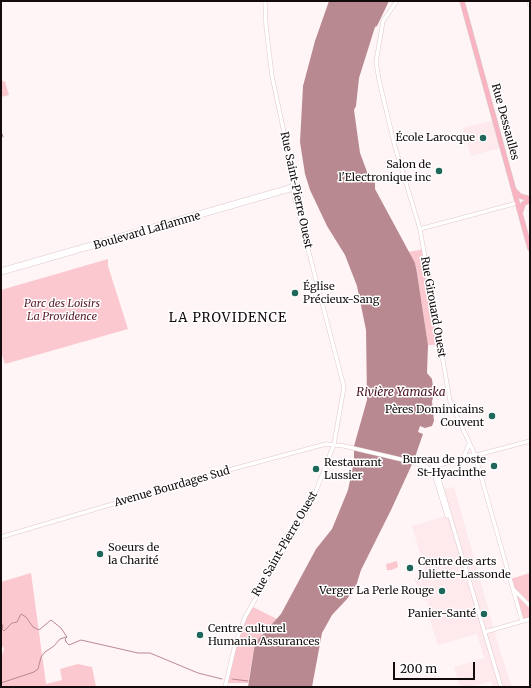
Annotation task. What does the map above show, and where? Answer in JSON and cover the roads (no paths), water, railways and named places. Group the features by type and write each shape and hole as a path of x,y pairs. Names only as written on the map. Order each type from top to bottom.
{"main road":[{"name":"Rue Dessaulles","path":"462,1 530,249"},
{"path":"514,190 520,196 530,199"},
{"path":"517,203 530,199"},
{"path":"521,215 522,206 530,199"}],"street":[{"name":"Rue Saint-Pierre Ouest","path":"225,687 235,645 245,617 312,500 334,444 344,387 293,187 289,156 272,76 266,26 265,1"},
{"name":"Rue Girouard Ouest","path":"397,1 383,20 376,62 395,147 420,229 450,401 475,455 513,589 530,606"},
{"path":"529,1 530,5"},
{"name":"Boulevard Laflamme","path":"1,270 293,187"},
{"name":"Boulevard Laflamme","path":"1,274 293,187"},
{"path":"420,229 517,203"},
{"path":"432,468 530,441"},
{"path":"464,456 469,443"},
{"name":"Avenue Bourdages Sud","path":"1,537 221,472 326,444 344,446 432,468"},
{"path":"432,468 464,456 475,455"},
{"path":"432,468 448,516"},
{"path":"432,468 485,632 501,687"},
{"path":"513,589 522,621"},
{"path":"485,632 530,620"}],"water":[{"name":"Rivière Yamaska","path":"329,1 389,1 377,26 375,27 359,78 356,106 354,110 360,153 369,177 375,183 375,189 415,263 428,345 427,373 432,379 434,395 432,401 434,421 432,426 425,428 420,426 418,432 423,434 414,460 361,570 356,586 347,599 332,615 322,633 312,687 248,687 255,643 281,614 316,549 332,529 348,490 354,461 354,446 367,400 366,330 357,286 345,255 327,226 310,190 305,174 300,142 303,86 315,41"}],"waterway":[{"path":"1,131 3,137"},
{"path":"1,623 4,631 12,623 17,622 21,614 26,617 33,627 39,630 51,620 61,628 67,637 65,639 69,645 81,640 138,653 150,653 198,673 222,679"},
{"path":"1,683 34,672 38,669 41,657 45,652 54,646 60,639 66,637"},
{"path":"232,679 248,681"}],"place":[{"name":"École Larocque","path":"483,138"},
{"name":"Salon de l'Electronique inc","path":"439,171"},
{"name":"Église Précieux-Sang","path":"295,293"},
{"name":"Pères Dominicains Couvent","path":"492,416"},
{"name":"Bureau de poste St-Hyacinthe","path":"494,466"},
{"name":"Restaurant Lussier","path":"316,469"},
{"name":"Soeurs de la Charité","path":"100,554"},
{"name":"Centre des arts Juliette-Lassonde","path":"410,568"},
{"name":"Verger La Perle Rouge","path":"442,591"},
{"name":"Panier-Santé","path":"484,614"},
{"name":"Centre culturel Humania Assurances","path":"200,635"}],"district":[{"name":"LA PROVIDENCE","path":"228,318"}],"park label":[{"name":"Parc des Loisirs La Providence","path":"62,310"}]}
